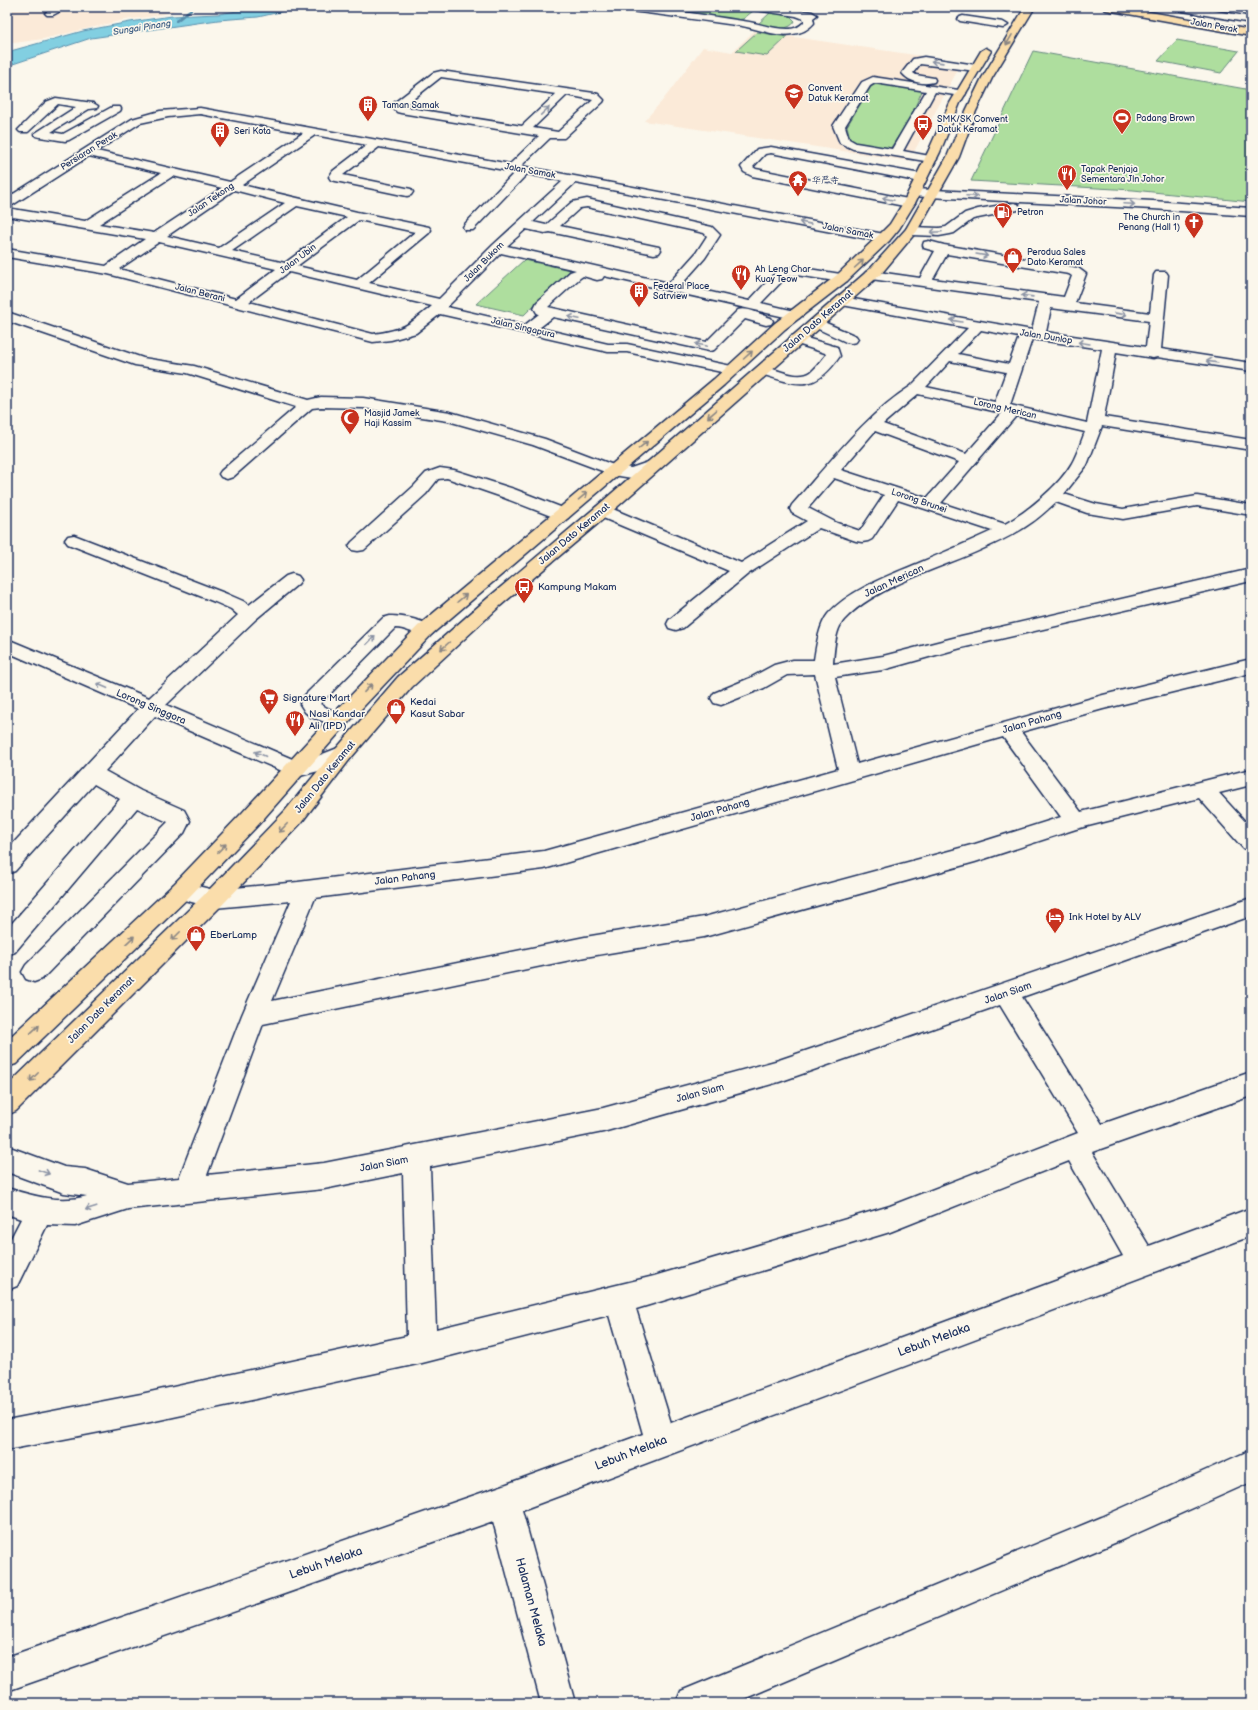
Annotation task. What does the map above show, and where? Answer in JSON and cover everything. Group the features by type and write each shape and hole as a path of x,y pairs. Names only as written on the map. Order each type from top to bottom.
{"main road":[{"name":"Jalan Dato Keramat","path":"7,1103 214,899 293,817 343,754 405,682 494,602 602,511 763,370 796,339 817,323 871,275 908,235 933,194 953,157 971,111 987,78 1030,7"},
{"name":"Jalan Perak","path":"1106,7 1251,33"},
{"name":"Jalan Perak","path":"1129,7 1177,10 1251,28"},
{"name":"Jalan Dato Keramat","path":"7,1056 181,891 250,819 339,720 425,630 719,382 780,326 842,278 884,238 895,226 911,198 931,159 963,89 1005,21"}],"street":[{"path":"50,13 63,7"},
{"path":"623,7 794,32 800,30 809,22 808,18 798,13"},
{"path":"745,24 765,8 813,15"},
{"path":"1177,10 1251,20"},
{"path":"963,19 1005,21"},
{"path":"963,89 913,78 907,73 916,62 924,60 976,68"},
{"path":"441,74 565,91 594,96 599,100 562,135 525,130 401,110 398,106 437,75 441,74"},
{"path":"931,159 861,148 846,143 839,126 869,82 878,80 932,89 963,89"},
{"path":"896,154 932,89"},
{"path":"525,130 565,91"},
{"path":"24,130 50,104 56,101 124,111 147,117"},
{"path":"87,105 40,134 66,138 124,111"},
{"path":"230,116 239,109 247,108"},
{"name":"Jalan Samak","path":"175,112 200,111 230,116 689,200 884,238"},
{"name":"Persiaran Perak","path":"7,203 136,121 156,114 175,112"},
{"name":"Jalan Tekong","path":"108,270 314,131"},
{"path":"469,227 548,134"},
{"path":"377,143 336,174 335,177 407,192"},
{"name":"Jalan Johor","path":"885,171 771,150 761,151 747,167 752,172 868,194 911,198 933,194 1152,205 1251,212"},
{"path":"87,152 357,216 426,230 360,284"},
{"path":"472,160 482,152"},
{"path":"552,175 561,168 569,167 688,188 693,191 694,194 689,200"},
{"path":"868,194 885,171 921,178"},
{"path":"88,225 171,172"},
{"name":"Jalan Bukom","path":"391,336 411,330 439,306 523,224 572,179"},
{"path":"908,235 950,230 974,214 1017,206 1018,203 1016,198"},
{"path":"222,252 296,201"},
{"path":"550,228 576,205 587,203 708,230 714,235 711,240 672,287"},
{"name":"Jalan Singapura","path":"7,212 156,237 360,284 528,329 608,348 627,348 731,370"},
{"name":"Jalan Ubin","path":"240,303 357,216"},
{"path":"523,224 550,228 654,250"},
{"path":"908,235 943,249 1073,271 1079,274 1069,302 1045,301"},
{"path":"498,248 672,287 748,309 780,326"},
{"path":"925,281 943,249"},
{"name":"Jalan Berani","path":"7,253 108,270 373,338 391,336"},
{"path":"794,315 748,309 724,305 582,272 575,275 542,305 541,308 542,310 550,312 709,347 748,309 783,273 796,271 842,278"},
{"path":"871,275 925,281 1157,318"},
{"path":"1153,354 1161,275"},
{"name":"Jalan Dunlop","path":"842,301 1032,335 1153,354 1251,367"},
{"path":"930,505 969,460 1006,410 1014,369 1032,335 1045,301"},
{"path":"528,329 550,312"},
{"path":"7,316 140,362 189,369 307,405"},
{"path":"817,323 851,339"},
{"path":"894,493 866,535 862,537 831,527 798,509 872,425 905,396 916,389 978,325"},
{"path":"763,370 791,379 807,379 816,375 833,356 832,350 796,339"},
{"name":"Jalan Merican","path":"849,773 824,670 826,641 835,618 858,599 887,583 972,547 1007,530 1023,521 1054,496 1078,465 1095,425 1110,347"},
{"name":"Jalan Singapura","path":"608,348 621,355 742,388"},
{"path":"947,356 1014,369"},
{"name":"Lorong Merican","path":"916,389 1006,410 1095,425 1251,445"},
{"path":"227,474 307,405 321,402 363,403 450,417 539,442 613,470 632,473 654,465"},
{"path":"872,425 969,460"},
{"name":"Lorong Brunei","path":"831,472 1007,530"},
{"path":"358,546 420,490 432,476 440,473 448,474 508,493 562,514"},
{"path":"1054,496 1093,509 1124,514 1197,501 1251,510"},
{"path":"602,511 742,570"},
{"path":"676,624 742,570 818,521"},
{"path":"74,540 221,598 237,605 249,615"},
{"path":"720,698 757,683 781,670 793,667 824,670 883,663 961,642 1251,575"},
{"path":"7,865 152,707 249,615 292,580"},
{"path":"339,720 311,708 310,704 312,700 390,622 401,622 425,630"},
{"name":"Lorong Singgora","path":"7,645 296,769"},
{"name":"Jalan Pahang","path":"181,891 214,899 307,890 544,860 1103,702 1251,666"},
{"path":"1008,729 1076,821"},
{"path":"296,769 319,764 343,754"},
{"path":"34,972 176,827 179,821 176,816 134,797 91,774"},
{"path":"254,1016 584,948 704,927 975,853 1076,821 1251,777"},
{"path":"1203,789 1251,842"},
{"path":"7,945 134,797"},
{"path":"188,1189 254,1016 307,890"},
{"name":"Jalan Siam","path":"7,1201 38,1211 74,1213 128,1196 324,1176 603,1120 779,1071 1006,994 1251,907"},
{"path":"1006,994 1086,1143 1142,1262"},
{"path":"7,1435 141,1409 422,1348 654,1290 890,1219 1086,1143 1251,1084"},
{"path":"416,1158 422,1348"},
{"name":"Jalan Siam","path":"7,1159 64,1180 85,1182 128,1196"},
{"path":"7,1276 38,1211"},
{"name":"Lebuh Melaka","path":"7,1674 504,1501 1251,1222"},
{"path":"619,1299 661,1442"},
{"path":"693,1703 1113,1528 1251,1466"},
{"name":"Halaman Melaka","path":"504,1501 558,1703"}],"shaded area":[{"path":"7,7 180,7 169,13 124,20 43,39 7,44"},
{"name":"Convent Datuk Keramat","path":"754,31 962,62 909,161 644,121 663,100 703,47 732,52"}],"green space":[{"path":"643,7 740,7 749,8 753,11 743,19 736,20"},
{"path":"771,12 789,15 795,21 792,25 783,28 772,28 757,25"},
{"path":"757,32 787,37 767,56 736,51"},
{"path":"1177,40 1239,51 1221,73 1158,61"},
{"name":"Padang Brown","path":"1033,51 1251,90 1251,202 1133,190 971,181"},
{"path":"876,84 923,89 909,120 890,149 854,143 850,138 847,126 871,87"},
{"path":"524,260 570,270 524,315 476,304"}],"water":[{"name":"Sungai Pinang","path":"264,7 302,7 258,17 218,20 91,38 7,66 7,52 83,31 172,16 218,14"}],"waterway":[{"path":"176,21 194,7"}],"place":[{"name":"Convent Datuk Keramat","path":"794,110"},
{"name":"Taman Samak","path":"368,122"},
{"name":"Padang Brown","path":"1122,135"},
{"name":"SMK/SK Convent Datuk Keramat","path":"923,141"},
{"name":"Seri Kota","path":"220,148"},
{"name":"Tapak Penjaja Sementara Jln Johor","path":"1067,191"},
{"name":"华严寺","path":"798,197"},
{"name":"Petron","path":"1003,229"},
{"name":"The Church in Penang (Hall 1)","path":"1194,239"},
{"name":"Perodua Sales Dato Keramat","path":"1013,274"},
{"name":"Ah Leng Char Kuay Teow","path":"741,291"},
{"name":"Federal Place Satrview","path":"639,308"},
{"name":"Masjid Jamek Haji Kassim","path":"350,435"},
{"name":"Kampung Makam","path":"524,604"},
{"name":"Signature Mart","path":"269,715"},
{"name":"Kedai Kasut Sabar","path":"396,725"},
{"name":"Nasi Kandar Ali (IPD)","path":"295,737"},
{"name":"Ink Hotel by ALV","path":"1055,934"},
{"name":"EberLamp","path":"196,952"}]}
